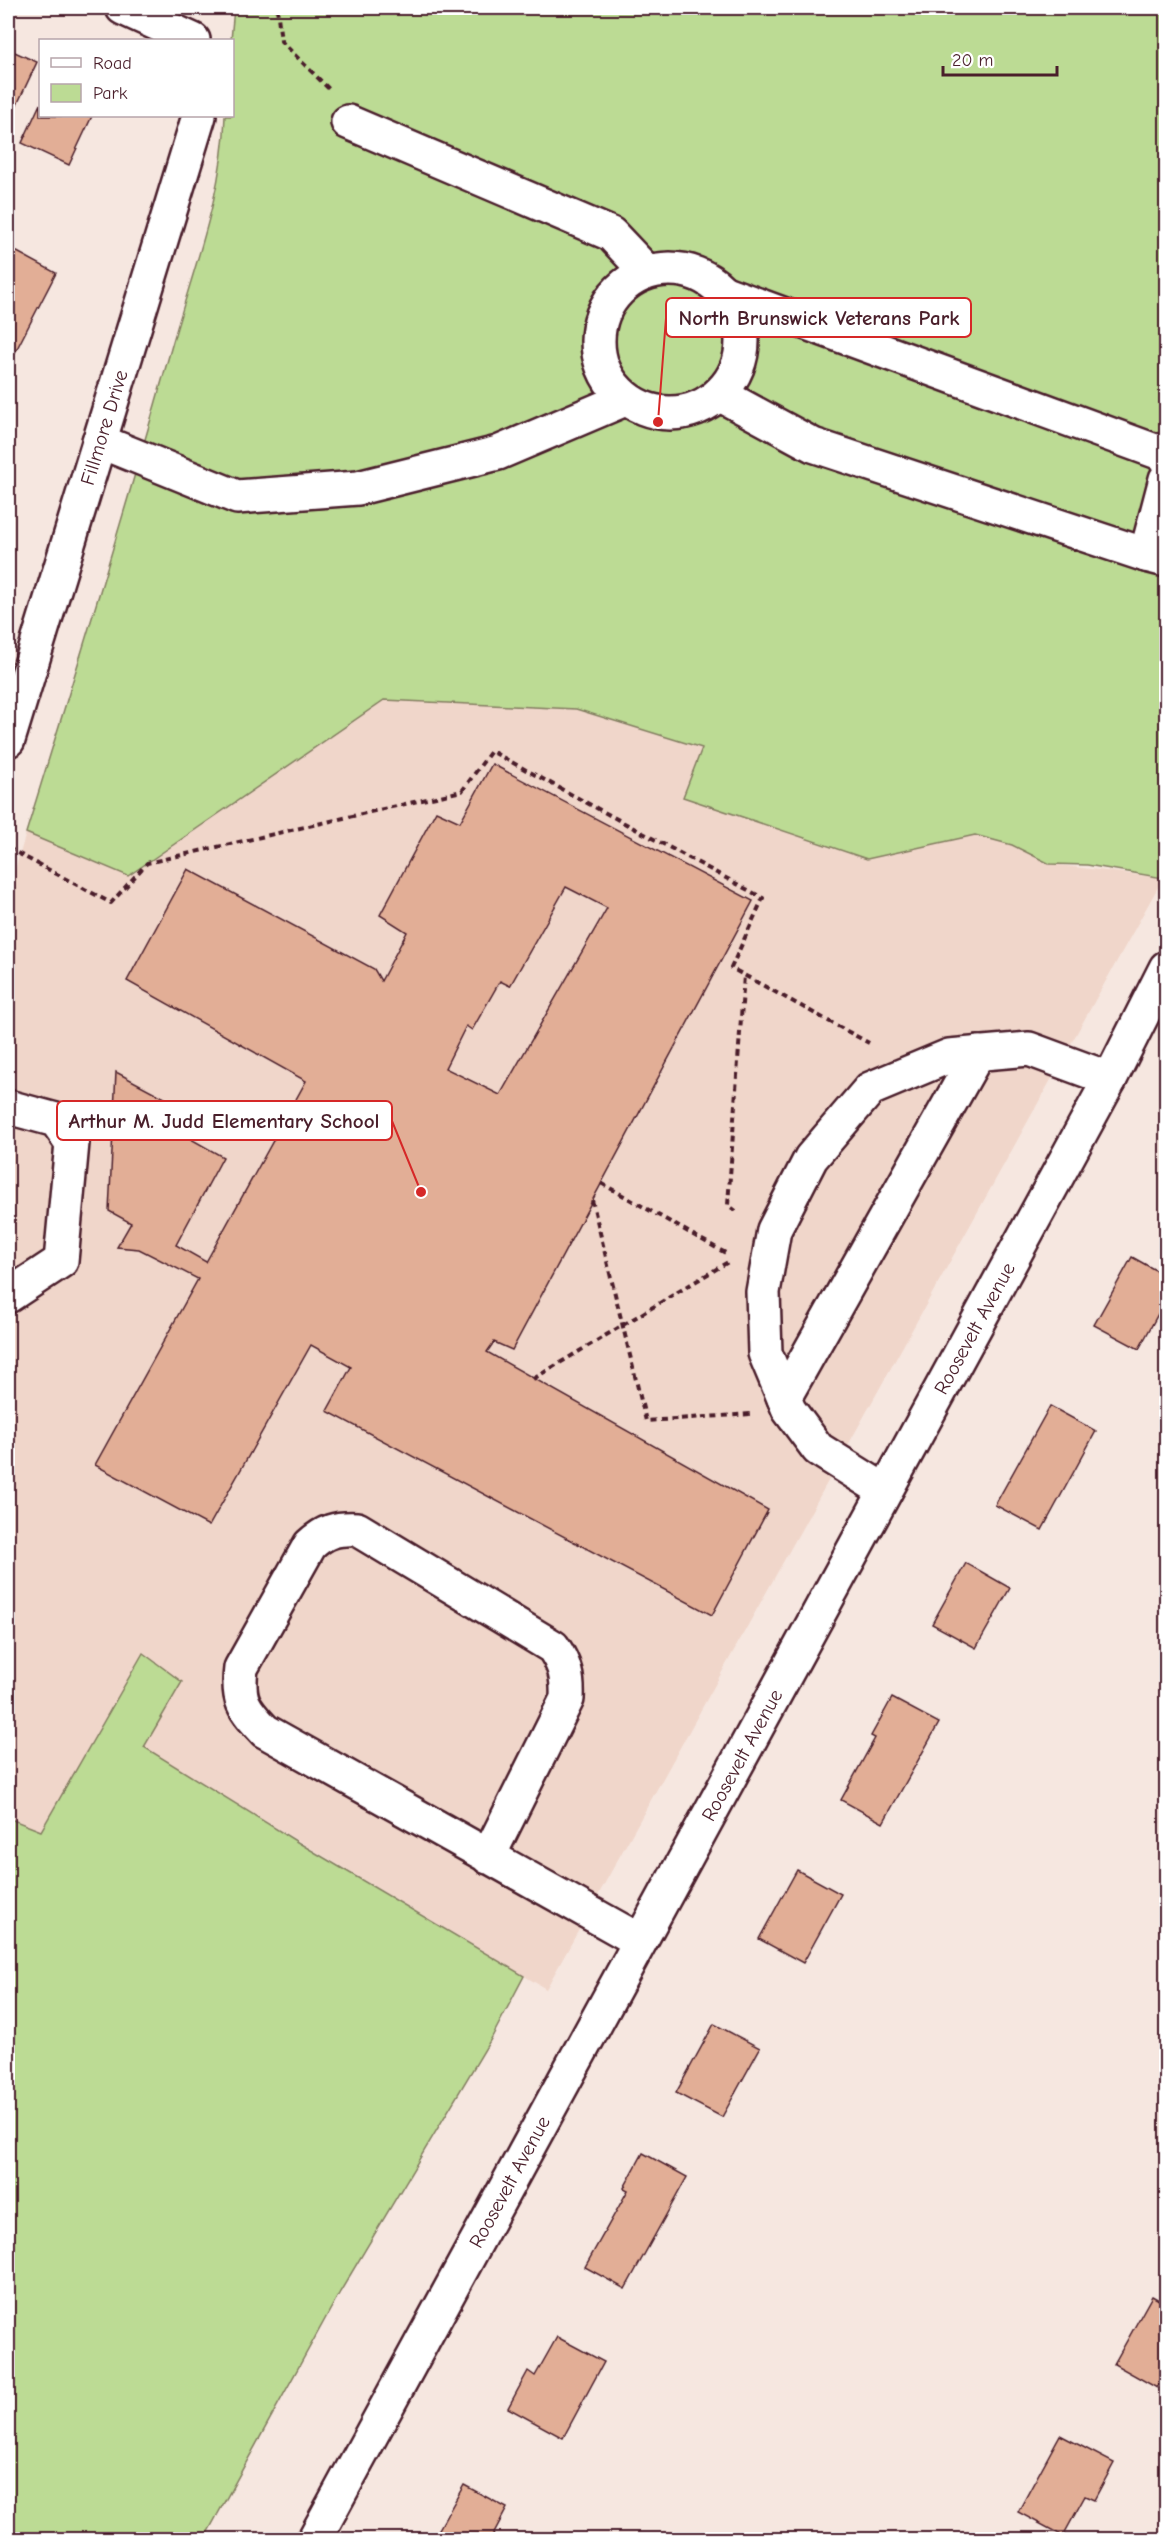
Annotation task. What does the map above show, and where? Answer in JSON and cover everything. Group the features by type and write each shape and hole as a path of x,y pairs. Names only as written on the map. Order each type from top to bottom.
{"street":[{"path":"135,10 191,39"},
{"name":"Fillmore Drive","path":"8,740 199,117"},
{"path":"348,122 611,234 647,272"},
{"path":"668,268 689,270 709,279 725,293 737,312 742,334 741,356 734,373 719,394 700,407 681,412 652,411 625,399 610,382 600,362 597,340 601,318 611,298 627,282 647,272 668,268"},
{"path":"725,293 1167,455"},
{"path":"719,394 813,445 1156,557 1167,479"},
{"path":"99,441 237,497 347,488 498,453 625,399"},
{"name":"Roosevelt Avenue","path":"314,2540 1110,1079 1167,968"},
{"path":"771,1406 765,1353 763,1292 774,1230 811,1158 870,1089 949,1056 1029,1049 1110,1079"},
{"path":"771,1406 978,1053"},
{"path":"8,1107 56,1120 72,1143 61,1262 8,1296"},
{"path":"771,1406 789,1410 818,1449 885,1491"},
{"path":"488,1857 567,1699 568,1681 563,1662 553,1647 357,1529 341,1528 322,1533 310,1545 241,1668 238,1691 248,1714 265,1731 488,1857 640,1941"}],"path":[{"path":"277,8 281,41 343,103 348,122"},
{"path":"8,848 111,903 147,863 462,791 491,751 762,898 731,968 869,1043"},
{"path":"736,1211 728,1205 744,975"},
{"path":"601,1183 729,1255"},
{"path":"592,1200 646,1421 771,1406"},
{"path":"533,1378 728,1262"}],"shaded area":[{"path":"384,700 576,709 703,749 684,796 867,859 975,835 1012,845 1050,864 1163,878 546,1989 103,1724 41,1831 8,1818 8,894 26,833 128,876"}],"green space":[{"path":"234,8 1166,8 1166,870 1163,878 1087,865 1050,864 1012,845 975,835 867,859 683,797 702,748 576,709 384,700 128,876 26,833 119,529 213,203 219,174 225,117 234,117 234,39 231,39"},
{"path":"143,1653 182,1682 144,1747 299,1843 524,1976 491,2039 340,2292 204,2539 8,2539 8,1818 41,1831"}],"building":[{"path":"8,49 37,62 15,109 8,106"},
{"path":"39,106 39,117 92,117 69,165 22,143"},
{"path":"8,247 56,273 8,366"},
{"path":"492,764 753,901 512,1350 494,1342 487,1352 768,1510 712,1615 327,1411 351,1367 311,1345 209,1526 95,1465 198,1279 139,1249 117,1247 131,1223 109,1211 116,1072 193,1113 182,1134 223,1157 176,1245 206,1262 306,1081 127,981 188,869 374,969 381,981 407,932 380,915 436,811 460,822","holes":["566,887 607,908 500,1095 445,1068 466,1026 472,1030 500,981 510,986"]},
{"path":"1132,1257 1166,1276 1166,1299 1139,1349 1094,1325"},
{"path":"1050,1406 1096,1431 1042,1530 995,1505"},
{"path":"966,1563 1010,1588 976,1648 932,1624"},
{"path":"892,1698 939,1723 883,1823 841,1800 875,1738 871,1736"},
{"path":"797,1870 841,1894 803,1963 759,1939"},
{"path":"714,2024 760,2048 722,2117 676,2093"},
{"path":"643,2153 687,2177 625,2289 585,2267 628,2190 624,2188"},
{"path":"1152,2296 1166,2304 1166,2371 1157,2388 1114,2364"},
{"path":"557,2337 604,2362 563,2438 508,2408 528,2371 535,2376"},
{"path":"1060,2435 1114,2463 1094,2500 1085,2496 1063,2536 1018,2512"},
{"path":"464,2485 507,2508 490,2540 433,2540"}],"place":[{"name":"North Brunswick Veterans Park","path":"658,422"},
{"name":"Arthur M. Judd Elementary School","path":"421,1192"}]}
